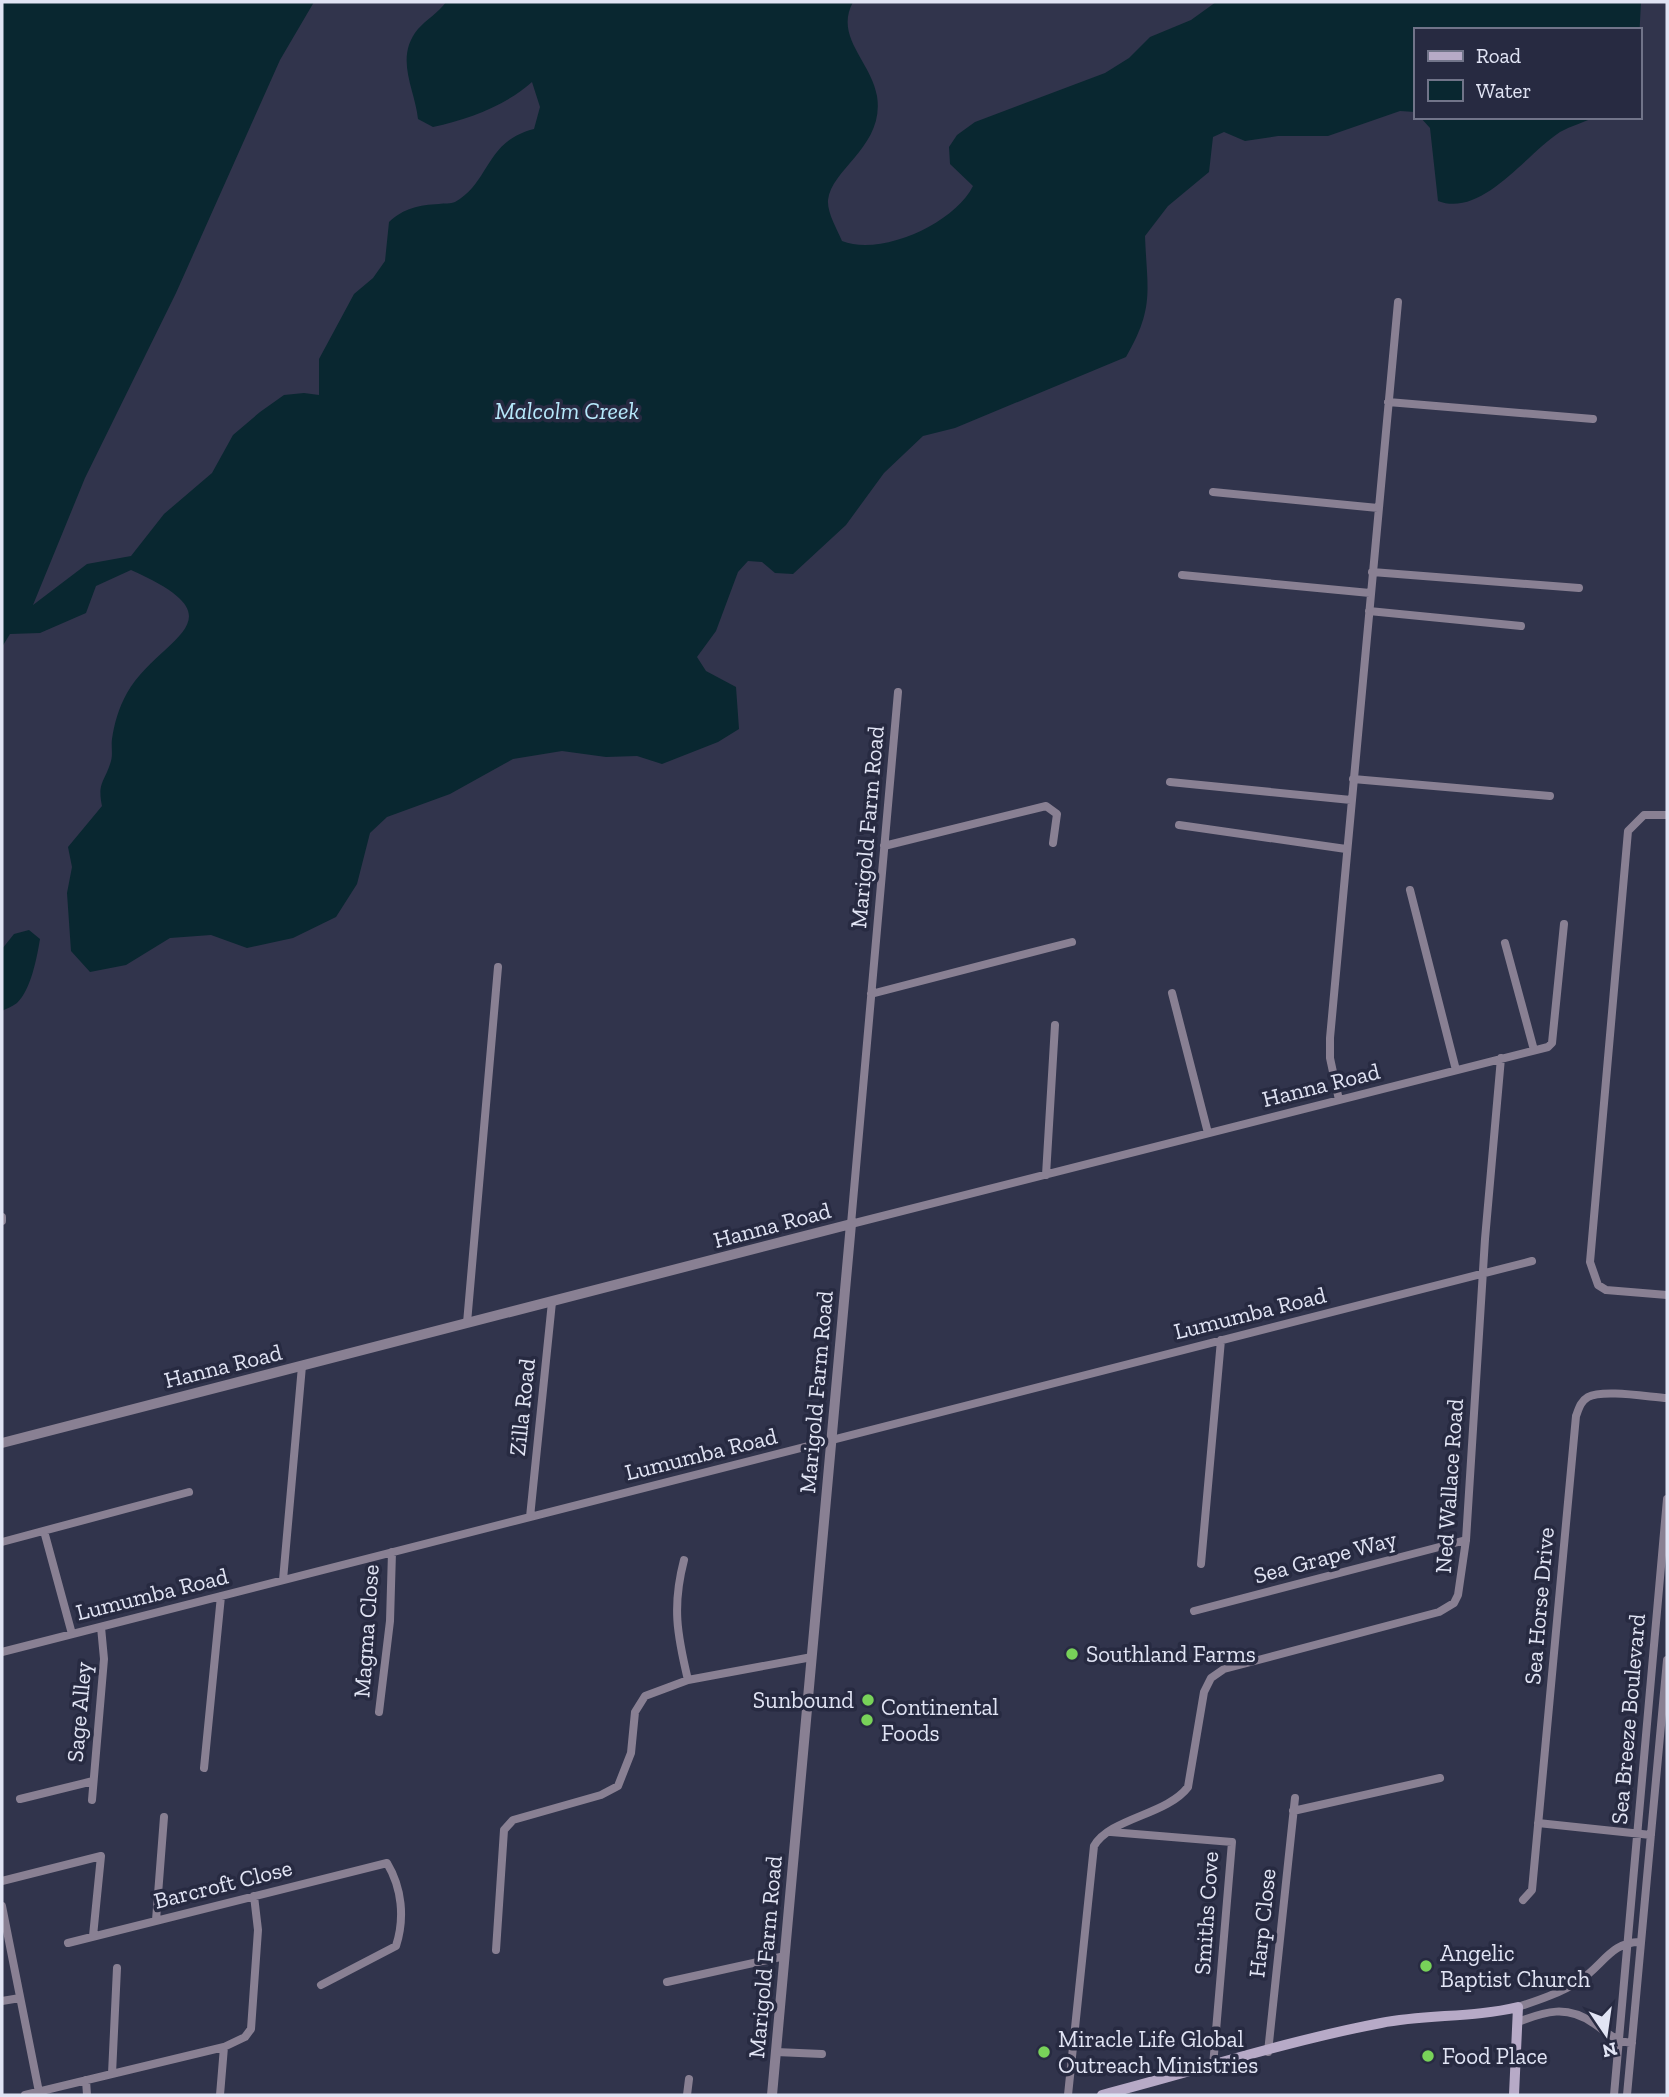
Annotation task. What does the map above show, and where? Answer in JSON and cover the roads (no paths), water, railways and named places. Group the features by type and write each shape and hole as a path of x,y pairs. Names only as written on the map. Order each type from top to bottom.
{"main road":[{"path":"1102,2095 1400,2020 1489,2013 1518,2007 1514,2095"}],"street":[{"path":"1339,1100 1329,1048 1398,302"},
{"path":"1388,402 1593,419"},
{"path":"1213,492 1378,508"},
{"path":"1372,572 1580,588"},
{"path":"1182,575 1370,593"},
{"path":"1368,611 1521,626"},
{"name":"Marigold Farm Road","path":"772,2095 898,692"},
{"path":"1353,779 1550,796"},
{"path":"1170,782 1350,800"},
{"path":"884,846 1046,806 1053,808 1058,817 1053,843"},
{"path":"1667,815 1644,815 1628,831 1590,1262 1598,1285 1606,1290 1667,1295"},
{"path":"1179,825 1346,849"},
{"path":"1410,890 1456,1070"},
{"name":"Hanna Road","path":"2,1443 1551,1045 1564,924"},
{"path":"871,994 1072,942"},
{"path":"1504,943 1534,1050"},
{"path":"467,1323 498,967"},
{"path":"1172,993 1208,1133"},
{"path":"1046,1175 1055,1025"},
{"name":"Ned Wallace Road","path":"1068,2095 1091,1860 1095,1843 1110,1832 1177,1799 1188,1787 1204,1692 1215,1674 1224,1669 1447,1608 1458,1595 1466,1539 1483,1273 1501,1058"},
{"name":"Lumumba Road","path":"2,1652 1532,1261"},
{"name":"Zilla Road","path":"530,1517 552,1302"},
{"path":"1201,1564 1221,1340"},
{"path":"283,1580 302,1366"},
{"name":"Sea Horse Drive","path":"1523,1900 1532,1890 1576,1416 1581,1403 1589,1396 1600,1394 1667,1398"},
{"path":"2,1542 189,1492"},
{"name":"Sea Breeze Boulevard","path":"1614,2095 1667,1500"},
{"path":"44,1531 72,1634"},
{"name":"Sea Grape Way","path":"1194,1611 1466,1539"},
{"name":"Magma Close","path":"379,1712 390,1621 392,1552"},
{"path":"684,1560 676,1592 676,1629 688,1680"},
{"path":"204,1768 221,1596"},
{"name":"Sage Alley","path":"92,1800 104,1659 101,1627"},
{"path":"496,1950 504,1830 513,1820 601,1795 618,1786 632,1753 635,1712 645,1696 688,1680 812,1657"},
{"name":"Sea Breeze Boulevard","path":"1627,2095 1667,1660"},
{"path":"1293,1811 1440,1777"},
{"path":"20,1799 93,1781"},
{"name":"Harp Close","path":"1268,2052 1295,1798"},
{"path":"156,1920 164,1817"},
{"path":"1538,1823 1651,1835"},
{"name":"Smiths Cove","path":"1110,1832 1232,1842 1213,2066"},
{"path":"2,1881 101,1856 93,1936"},
{"name":"Barcroft Close","path":"68,1943 387,1863 397,1879 401,1896 400,1934 396,1946 321,1985"},
{"path":"25,2095 51,2092 86,2080 225,2047 246,2037 251,2029 258,1930 254,1896"},
{"path":"2,1906 39,2092"},
{"path":"1518,2007 1580,1981 1617,1946 1628,1942 1641,1942"},
{"path":"667,1982 785,1956"},
{"path":"112,2074 117,1968"},
{"path":"1554,1994 1556,2010"},
{"path":"2,2001 20,1998"},
{"path":"1518,2022 1556,2010 1580,2015 1619,2041 1632,2043"},
{"path":"220,2095 225,2047"},
{"path":"776,2052 822,2054"},
{"path":"687,2095 689,2079"},
{"path":"86,2080 87,2095"}],"water":[{"name":"Malcolm Creek","path":"2,2 314,2 280,60 176,293 85,478 33,605 87,564 131,556 164,514 212,473 233,435 260,412 284,395 319,395 319,359 354,294 373,278 385,261 389,222 412,208 455,202 475,184 506,143 534,129 540,107 532,82 498,105 460,120 433,127 418,119 408,74 407,51 418,29 446,2 853,2 848,15 848,27 873,83 877,96 877,114 866,142 832,188 828,205 842,241 858,245 896,240 915,233 934,224 964,200 973,186 950,164 949,147 957,135 975,122 1105,73 1129,58 1150,37 1191,20 1216,2 1641,2 1640,28 1414,28 1414,112 1400,111 1328,136 1278,136 1245,141 1224,132 1213,137 1209,172 1168,206 1145,236 1148,285 1145,311 1126,357 955,428 923,436 884,473 846,525 793,574 775,573 762,562 748,561 738,572 716,631 697,657 706,671 736,687 739,729 718,742 662,764 637,756 606,757 562,751 513,759 450,794 387,817 370,833 357,884 336,917 293,938 247,948 211,935 170,938 126,965 90,972 71,951 67,893 72,867 68,847 102,806 101,787 111,761 114,727 124,698 141,673 185,629 189,616 184,603 165,588 131,570 96,586 86,613 40,633 10,634 2,647"},
{"path":"1422,119 1591,119 1560,132 1487,192 1454,204 1438,201 1430,128"},
{"path":"29,930 40,939 33,973 22,997 2,1011 2,949 14,934"}],"place":[{"name":"Southland Farms","path":"1072,1654"},
{"name":"Sunbound","path":"868,1700"},
{"name":"Continental Foods","path":"867,1720"},
{"name":"Angelic Baptist Church","path":"1426,1966"},
{"name":"Miracle Life Global Outreach Ministries","path":"1044,2052"},
{"name":"Food Place","path":"1428,2056"}]}
